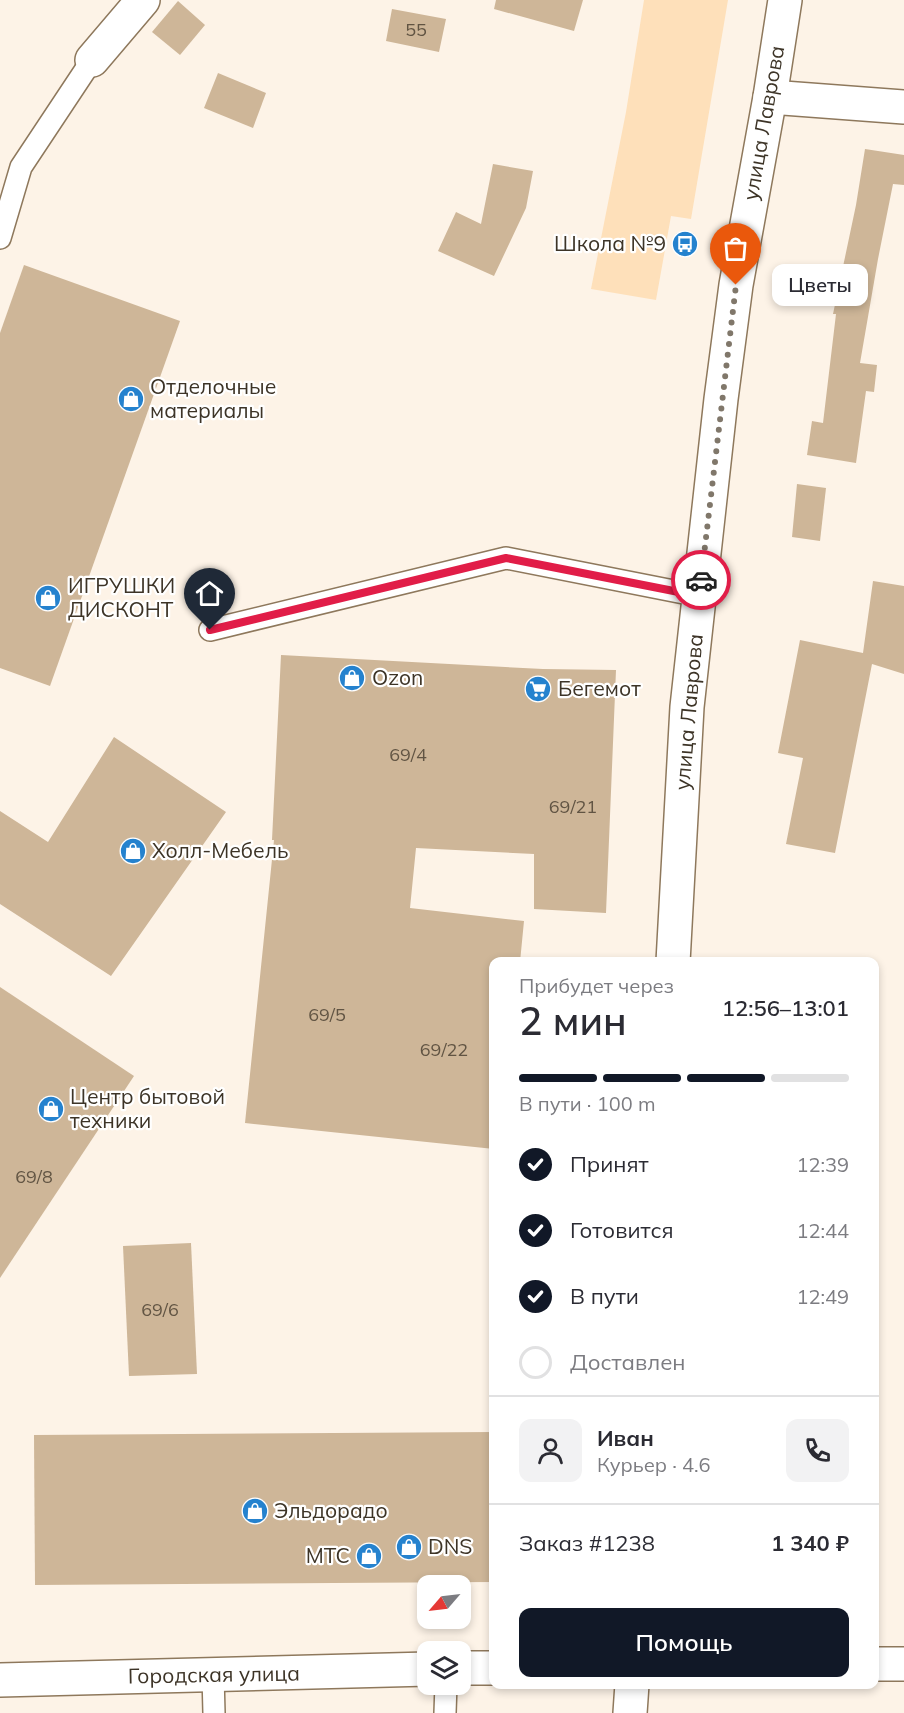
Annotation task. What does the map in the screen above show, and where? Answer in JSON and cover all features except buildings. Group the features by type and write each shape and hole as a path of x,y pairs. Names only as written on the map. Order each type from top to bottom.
{"main road":[{"path":"92,60 143,0"},
{"name":"улица Лаврова","path":"673,957 687,706 699,596 736,285 770,97 784,0"},
{"path":"770,97 904,107"},
{"path":"879,1664 904,1665"},
{"path":"471,1668 489,1668"},
{"name":"Городская улица","path":"0,1680 417,1669"},
{"path":"630,1713 632,1689"}],"lane":[{"path":"0,238 21,167 92,60"},
{"path":"210,630 506,558 699,596"},
{"path":"213,1675 214,1713"},
{"path":"445,1713 446,1695"}],"shaded area":[{"path":"644,0 728,0 691,219 671,216 656,300 591,289 626,112"}],"way so far":[{"path":"701,580 736,285"}],"place":[{"name":"Школа №9","path":"685,244"},
{"name":"Цветы","path":"736,285"},
{"name":"Отделочные материалы","path":"131,399"},
{"name":"ИГРУШКИ ДИСКОНТ","path":"48,598"},
{"name":"Ozon","path":"352,678"},
{"name":"Бегемот","path":"538,689"},
{"name":"Холл-Мебель","path":"133,851"},
{"name":"Центр бытовой техники","path":"51,1109"},
{"name":"Эльдорадо","path":"255,1511"},
{"name":"DNS","path":"409,1547"},
{"name":"МТС","path":"369,1556"}],"route":[{"path":"210,630 506,558 699,596 701,580"}]}
